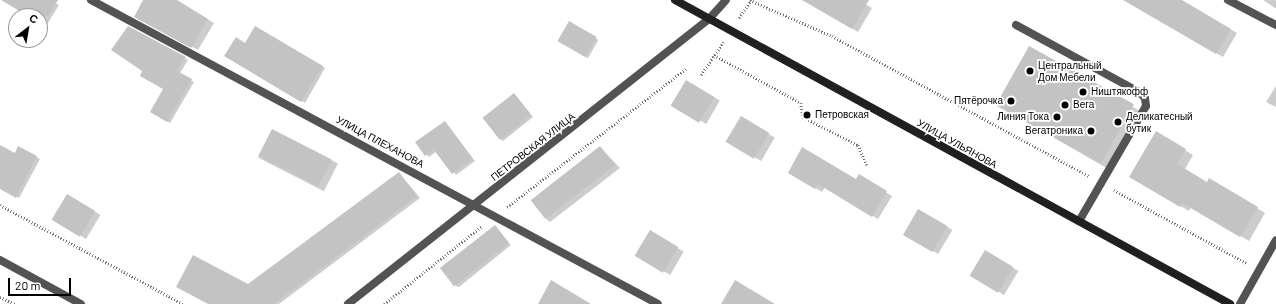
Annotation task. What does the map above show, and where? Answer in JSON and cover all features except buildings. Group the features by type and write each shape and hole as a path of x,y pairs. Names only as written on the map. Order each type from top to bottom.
{"main road":[{"name":"УЛИЦА УЛЬЯНОВА","path":"675,0 1230,304"}],"street":[{"name":"УЛИЦА ПЛЕХАНОВА","path":"90,0 496,215 658,304"},
{"name":"ПЕТРОВСКАЯ УЛИЦА","path":"348,304 476,205 710,19 726,0"},
{"path":"1228,0 1276,25"},
{"path":"1016,25 1139,92 1145,98 1146,106 1079,221"},
{"path":"1240,304 1276,240"},
{"path":"0,260 81,304"}],"path":[{"path":"750,0 832,36 1259,270"},
{"path":"714,55 801,103 803,117 858,145 867,166"},
{"path":"384,304 496,215 687,68"},
{"path":"0,205 184,304"},
{"path":"0,297 14,304"}],"place":[{"name":"Центральный Дом Мебели","path":"1030,71"},
{"name":"Ништякофф","path":"1083,92"},
{"name":"Пятёрочка","path":"1011,101"},
{"name":"Вега","path":"1065,105"},
{"name":"Петровская","path":"807,115"},
{"name":"Линия Тока","path":"1057,117"},
{"name":"Деликатесный бутик","path":"1118,122"},
{"name":"Вегатроника","path":"1091,131"}]}
